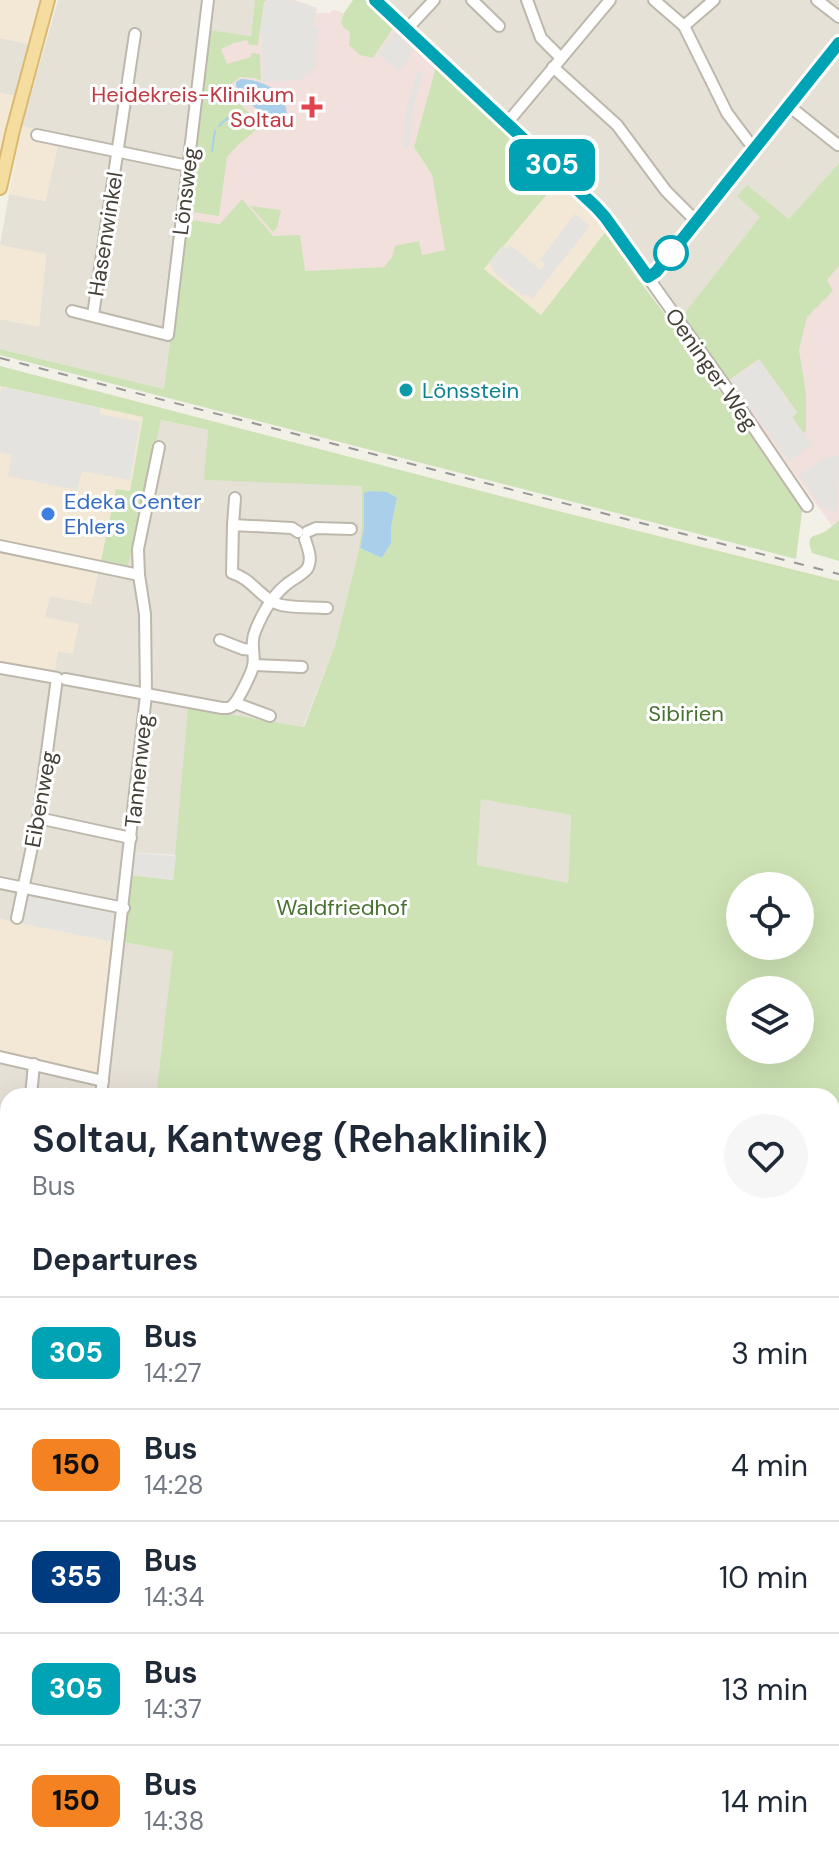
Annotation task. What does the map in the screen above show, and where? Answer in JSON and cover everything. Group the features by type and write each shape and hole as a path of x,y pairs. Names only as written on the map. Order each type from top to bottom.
{"main road":[{"path":"0,188 48,0"}],"street":[{"name":"Lönsweg","path":"168,335 208,0"},
{"name":"Oeninger Weg","path":"376,0 605,217 807,506"},
{"path":"407,29 434,0"},
{"path":"472,0 499,26"},
{"path":"527,0 541,38 557,62 617,125 666,191 696,221"},
{"path":"507,123 610,0"},
{"path":"654,0 684,26 727,113 755,147"},
{"path":"684,26 714,0"},
{"path":"817,0 839,17"},
{"path":"118,153 135,34"},
{"path":"648,277 656,272 839,43"},
{"path":"789,106 838,145"},
{"name":"Hasenwinkel","path":"37,135 188,166"},
{"name":"Hasenwinkel","path":"93,315 118,153"},
{"name":"Hasenwinkel","path":"72,311 168,335"},
{"name":"Tannenweg","path":"102,1088 146,695 145,614 138,549 159,447"},
{"path":"235,498 232,573 242,576 280,605 327,608"},
{"path":"0,668 229,708 235,703 254,665 254,633 271,600 306,571 310,561 304,534 292,528 233,525"},
{"path":"304,534 316,528 351,529"},
{"path":"0,546 139,575"},
{"path":"220,640 252,650"},
{"path":"254,665 302,667"},
{"name":"Eibenweg","path":"17,918 38,818 61,679"},
{"path":"235,703 270,716"},
{"path":"38,818 131,838"},
{"path":"0,883 124,908"},
{"path":"0,1057 103,1081"},
{"path":"32,1088 34,1064"}],"shaded area":[{"path":"0,0 42,0 30,44 0,38"},
{"path":"58,0 255,0 251,36 208,31 164,389 0,349 0,319 39,326 46,255 0,245 9,194 45,201 59,136 22,126"},
{"path":"292,0 316,8 314,26 319,28 316,69 301,75 305,79 263,82 260,34 265,2"},
{"name":"Heidekreis-Klinikum Soltau","path":"295,0 318,8 316,13 333,10 344,13 341,22 373,58 394,27 436,66 414,147 432,175 446,250 422,255 419,242 392,257 384,267 305,271 242,200 221,224 185,219 208,30 257,37 264,1"},
{"path":"381,0 839,0 839,163 789,220 747,185 761,217 683,315 613,216"},
{"path":"396,32 414,47 399,71 377,54"},
{"path":"0,38 30,44 16,96 0,93"},
{"path":"418,70 423,72 413,108 409,147 404,148 407,107"},
{"path":"0,93 16,96 0,162"},
{"path":"22,126 60,136 46,201 9,194"},
{"path":"560,179 607,230 541,315 484,269"},
{"path":"575,214 590,226 532,299 525,294 523,296 495,273 489,262 502,246 507,249 510,245 541,270 545,264 540,260"},
{"path":"0,245 46,254 39,327 0,319"},
{"path":"839,266 839,520 832,526 728,381 759,358"},
{"path":"759,360 797,413 792,417 812,445 789,461 731,381"},
{"path":"0,386 143,417 130,491 116,489 91,604 50,596 45,617 79,624 73,654 58,651 54,676 0,665"},
{"path":"2,387 100,408 100,414 140,422 130,480 82,471 77,490 8,476 12,455 0,452"},
{"path":"160,420 208,430 205,480 362,485 362,527 358,553 335,645 303,727 189,707 176,855 126,852 121,903 28,885 19,923 0,919 0,665 54,675 58,651 45,617 50,596 91,604 101,560 128,566"},
{"path":"839,456 838,512 822,507 799,475 825,458"},
{"path":"481,798 571,815 568,884 477,865"},
{"path":"134,853 176,856 173,880 131,875"},
{"path":"28,884 121,903 118,943 19,923"},
{"path":"0,919 118,943 101,1076 0,1051"},
{"path":"123,942 174,951 157,1088 0,1088 0,1051 105,1077"}],"green space":[{"path":"255,0 267,0 264,2 258,45 249,45 247,40 221,49 227,64 251,57 251,53 260,54 261,81 240,77 225,89 250,114 256,130 227,157 219,216 186,211 208,30 251,36"},
{"path":"353,0 365,0 394,27 373,58 360,55 349,45 350,32 341,22"},
{"path":"436,66 560,179 484,269 541,315 607,230 642,284 801,505 796,559 0,355 0,349 164,389 185,219 220,224 242,199 273,236 300,235 305,271 384,267 392,257 395,246 419,241 422,255 445,250 432,175 414,147"},
{"path":"839,163 839,266 827,280 833,291 807,317 799,350 806,394 806,431 803,433 792,417 797,412 759,359 728,381 683,315 760,217 737,196 747,185 789,219"},
{"path":"250,206 281,210 277,228 273,232"},
{"name":"Sibirien","path":"0,366 839,581 839,1088 157,1088 173,951 123,942 131,875 173,880 188,707 304,727 335,645 358,553 362,527 362,486 204,480 208,430 161,420 128,566 101,560 116,489 130,491 143,417 0,386","holes":["364,494 397,498 391,543 382,558 360,548 364,527","481,799 571,815 568,883 477,865"]},
{"path":"839,520 839,561 812,553 810,539"}],"water":[{"path":"241,79 273,89 284,102 287,119 277,121 250,103 236,86"},
{"path":"387,492 397,498 391,543 382,558 360,548 364,527 364,493"}],"waterway":[{"path":"219,126 231,115"},
{"path":"212,151 215,131"}],"railway":[{"path":"0,358 839,574"}],"bus line":[{"name":"305","path":"375,0 596,207 648,277 656,272 839,43"}],"place":[{"name":"Heidekreis-Klinikum Soltau","path":"312,107"},
{"name":"Lönsstein","path":"406,390"},
{"name":"Edeka Center Ehlers","path":"48,514"}],"park label":[{"name":"Waldfriedhof","path":"342,907"}]}
